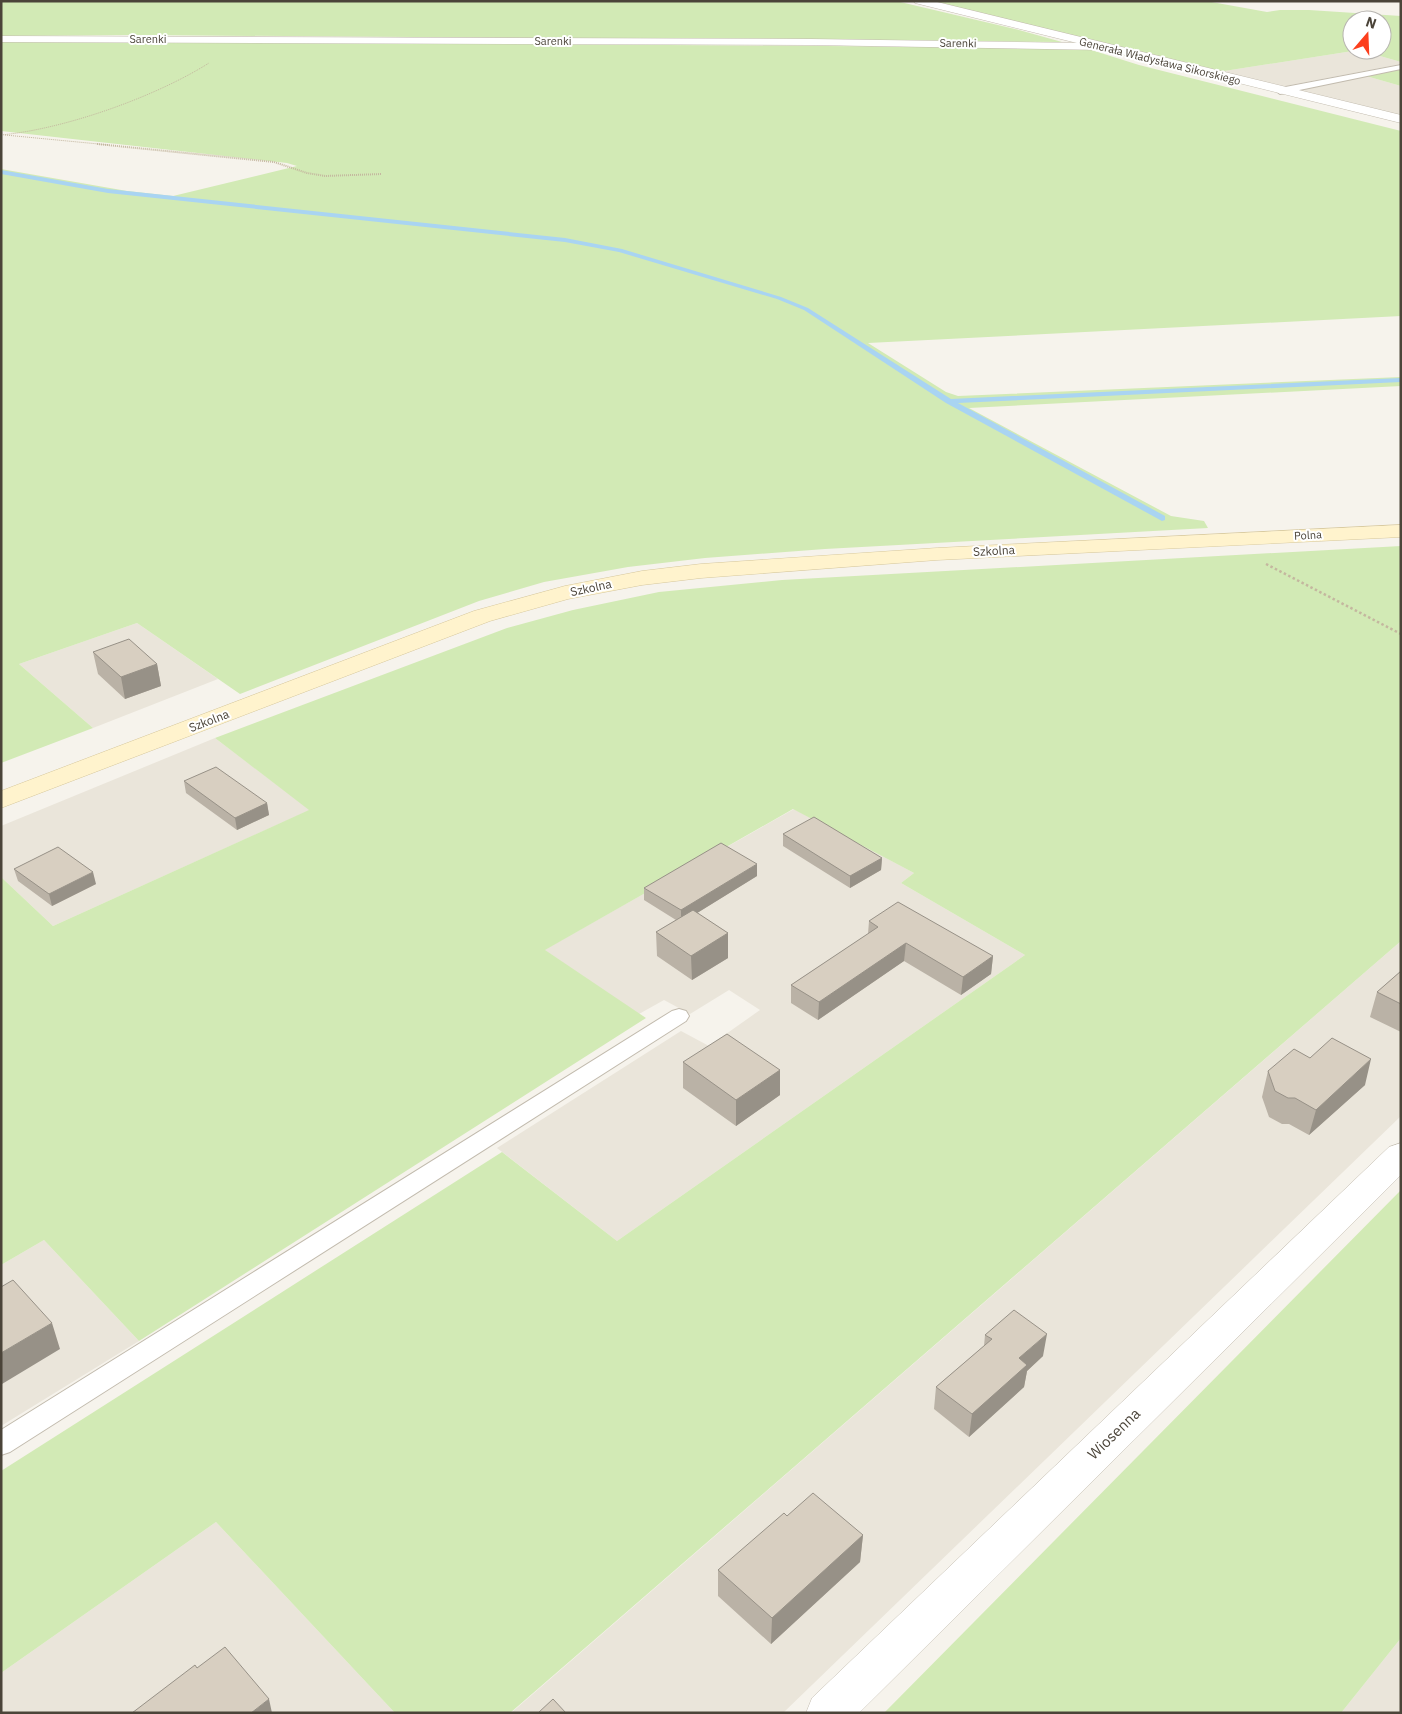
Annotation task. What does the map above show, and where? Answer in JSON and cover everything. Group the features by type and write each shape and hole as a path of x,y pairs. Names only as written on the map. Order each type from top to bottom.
{"street":[{"name":"Generała Władysława Sikorskiego","path":"920,1 1401,119"},
{"name":"Sarenki","path":"1,39 811,42 1104,47"},
{"name":"Polna","path":"1216,540 1401,531"},
{"name":"Szkolna","path":"1,800 482,616 574,592 642,578 732,568 937,554 1216,540"},
{"name":"Wiosenna","path":"828,1713 1401,1155"}],"lane":[{"path":"1280,90 1401,67"},
{"path":"1,1444 679,1016"}],"path":[{"path":"1,135 55,125 128,102 185,79 218,58 222,47 218,39"},
{"path":"5,134 274,162 307,173 326,176 382,174"},
{"path":"1216,540 1401,634"}],"shaded area":[{"path":"1342,53 1342,60 1392,59 1401,62 1401,64 1285,86 1276,86 1218,72"},
{"path":"1366,76 1401,86 1401,116 1296,91"},
{"path":"137,623 218,679 93,728 19,664"},
{"path":"215,738 310,810 53,926 1,877 1,826"},
{"path":"794,809 914,873 901,883 1025,955 617,1241 497,1148 681,1031 709,1046 760,1010 729,990 690,1014 664,1000 639,1014 544,950"},
{"path":"1401,941 1401,1116 783,1713 511,1713"},
{"path":"44,1240 139,1341 1,1426 1,1265"},
{"path":"216,1522 395,1713 1,1713 1,1673"},
{"path":"1401,1638 1401,1713 1341,1713"}],"green space":[{"path":"1,1 896,1 1062,42 139,35 1,36"},
{"path":"925,1 1206,1 1267,12 1309,10 1342,12 1342,53 1218,72"},
{"path":"1392,15 1401,16 1401,62 1392,59"},
{"path":"1,40 1085,48 1139,65 1401,131 1401,316 868,343 946,392 958,396 1401,377 1401,386 969,408 1171,516 1204,521 1208,528 825,549 705,558 628,567 544,582 479,601 240,694 137,623 19,664 93,728 1,763 1,169 127,191 173,196 297,166 287,163 1,131"},
{"path":"1401,69 1401,86 1366,76"},
{"path":"1401,546 1401,941 510,1713 395,1713 216,1522 1,1673 1,1471 502,1152 617,1241 1025,955 901,883 914,873 793,809 545,950 646,1018 139,1341 44,1240 1,1265 1,877 53,926 309,810 215,738 507,628 573,610 659,592 782,580"},
{"path":"1401,1190 1401,1638 1341,1713 884,1713"}],"building":[{"path":"129,639 157,664 121,677 93,652"},
{"path":"216,767 267,803 235,818 184,781"},
{"path":"814,817 882,858 850,876 783,834"},
{"path":"721,843 757,864 681,910 644,888"},
{"path":"58,847 93,872 49,894 14,869"},
{"path":"898,902 993,956 963,977 906,943 819,1002 791,985 878,927 869,921"},
{"path":"693,910 728,933 691,956 656,932"},
{"path":"1401,971 1401,1004 1377,992"},
{"path":"727,1034 780,1070 736,1100 683,1062"},
{"path":"1332,1038 1371,1059 1316,1110 1295,1098 1288,1098 1275,1091 1268,1071 1294,1049 1310,1058"},
{"path":"13,1280 52,1323 1,1353 1,1287"},
{"path":"1014,1310 1047,1334 1019,1358 1027,1365 972,1414 936,1387 992,1339 985,1335"},
{"path":"813,1493 863,1535 772,1618 718,1570 784,1513 787,1516"},
{"path":"225,1647 269,1699 251,1713 132,1713 195,1665 197,1668"},
{"path":"553,1699 566,1713 538,1713"}],"waterway":[{"path":"1,172 108,191 565,240 620,250 779,298 806,309 949,401 1162,518"},
{"path":"951,401 1401,380"}]}
